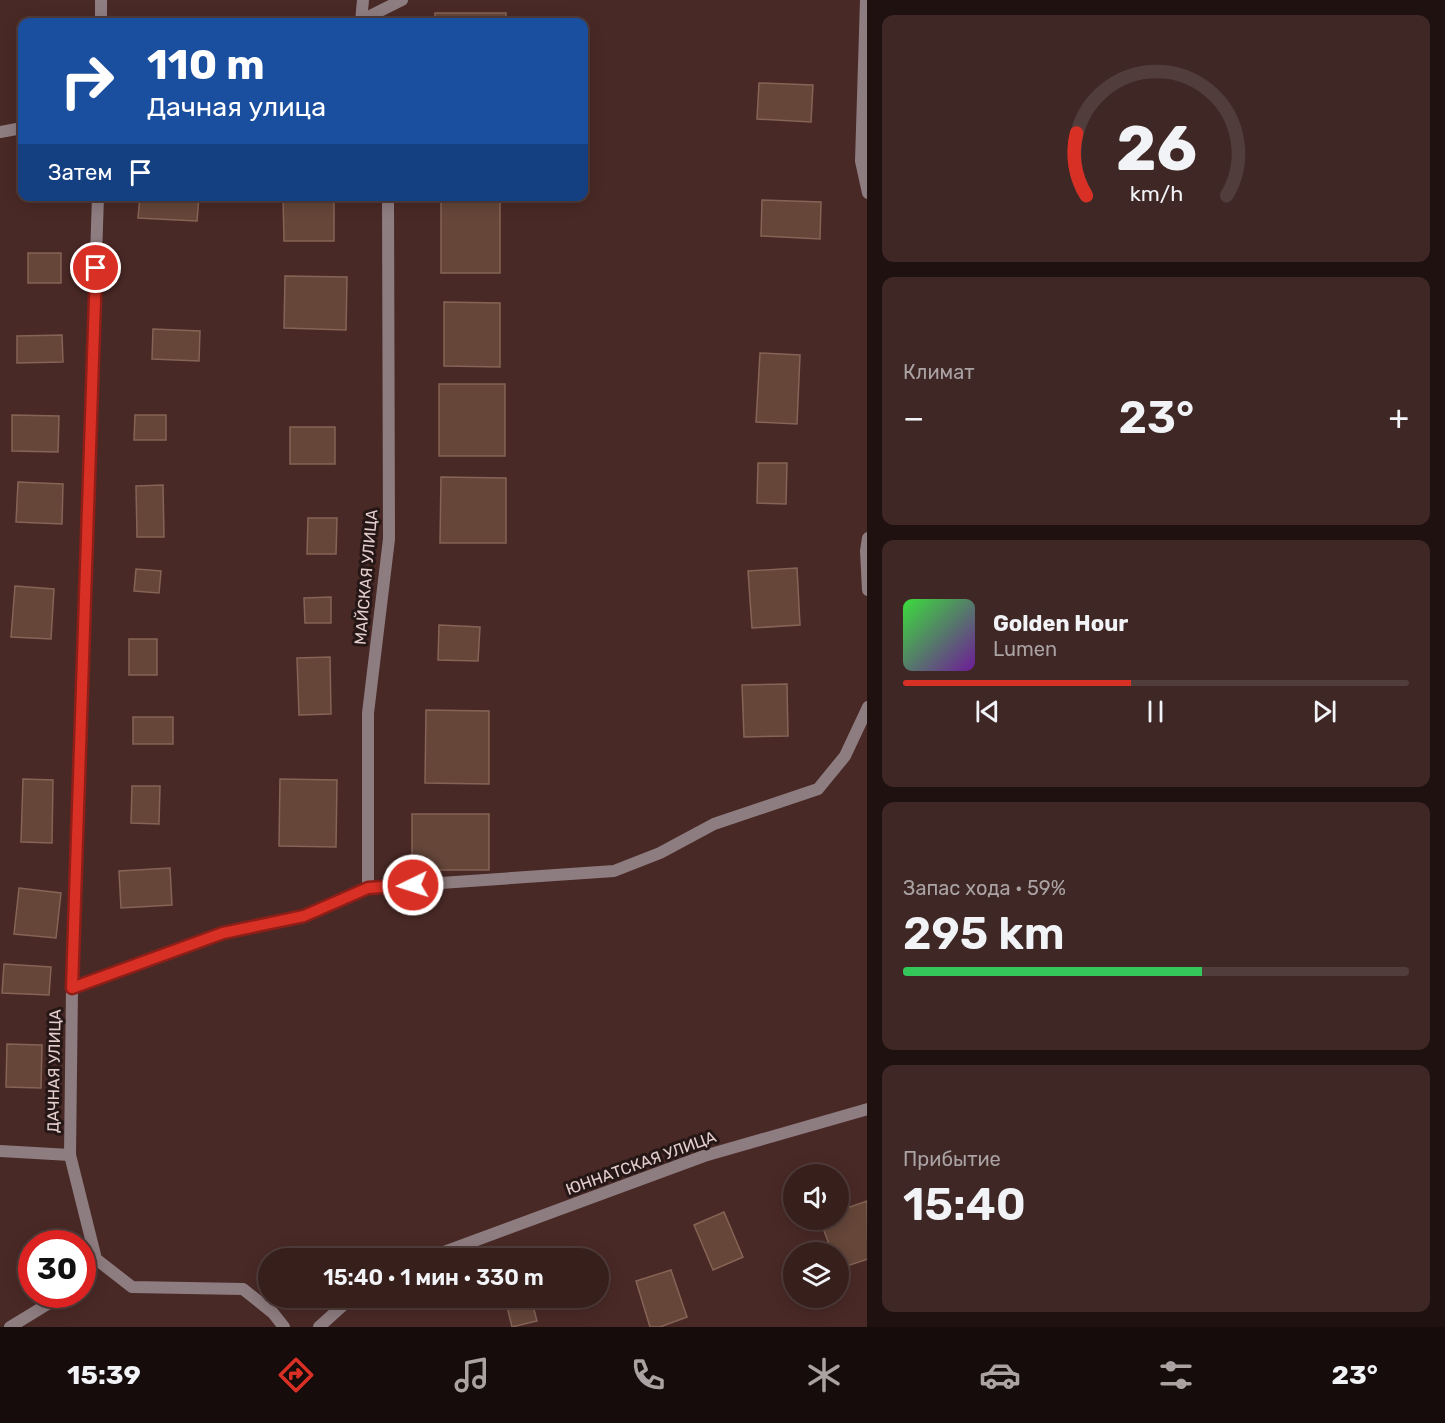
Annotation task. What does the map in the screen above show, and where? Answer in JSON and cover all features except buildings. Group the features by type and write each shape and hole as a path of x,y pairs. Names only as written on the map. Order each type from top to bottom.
{"street":[{"path":"101,0 101,18"},
{"path":"361,18 363,0"},
{"path":"368,18 402,0"},
{"path":"866,0 861,161 867,193"},
{"path":"0,132 18,129"},
{"name":"ДАЧНАЯ УЛИЦА","path":"89,1230 70,1155 72,988 99,201"},
{"name":"МАЙСКАЯ УЛИЦА","path":"368,888 368,713 389,539 388,201"},
{"path":"867,538 867,591"},
{"path":"72,988 223,933 304,916 368,888 614,871 660,853 714,825 818,789 845,756 867,707"},
{"name":"ЮННАТСКАЯ УЛИЦА","path":"455,1248 704,1156 867,1109"},
{"path":"0,1150 70,1155"},
{"path":"96,1259 132,1287 243,1289 273,1313 284,1327"},
{"path":"10,1327 41,1308"},
{"path":"319,1327 340,1308"}],"route":[{"path":"96,268 72,988 223,933 304,916 368,888 413,885"}]}
